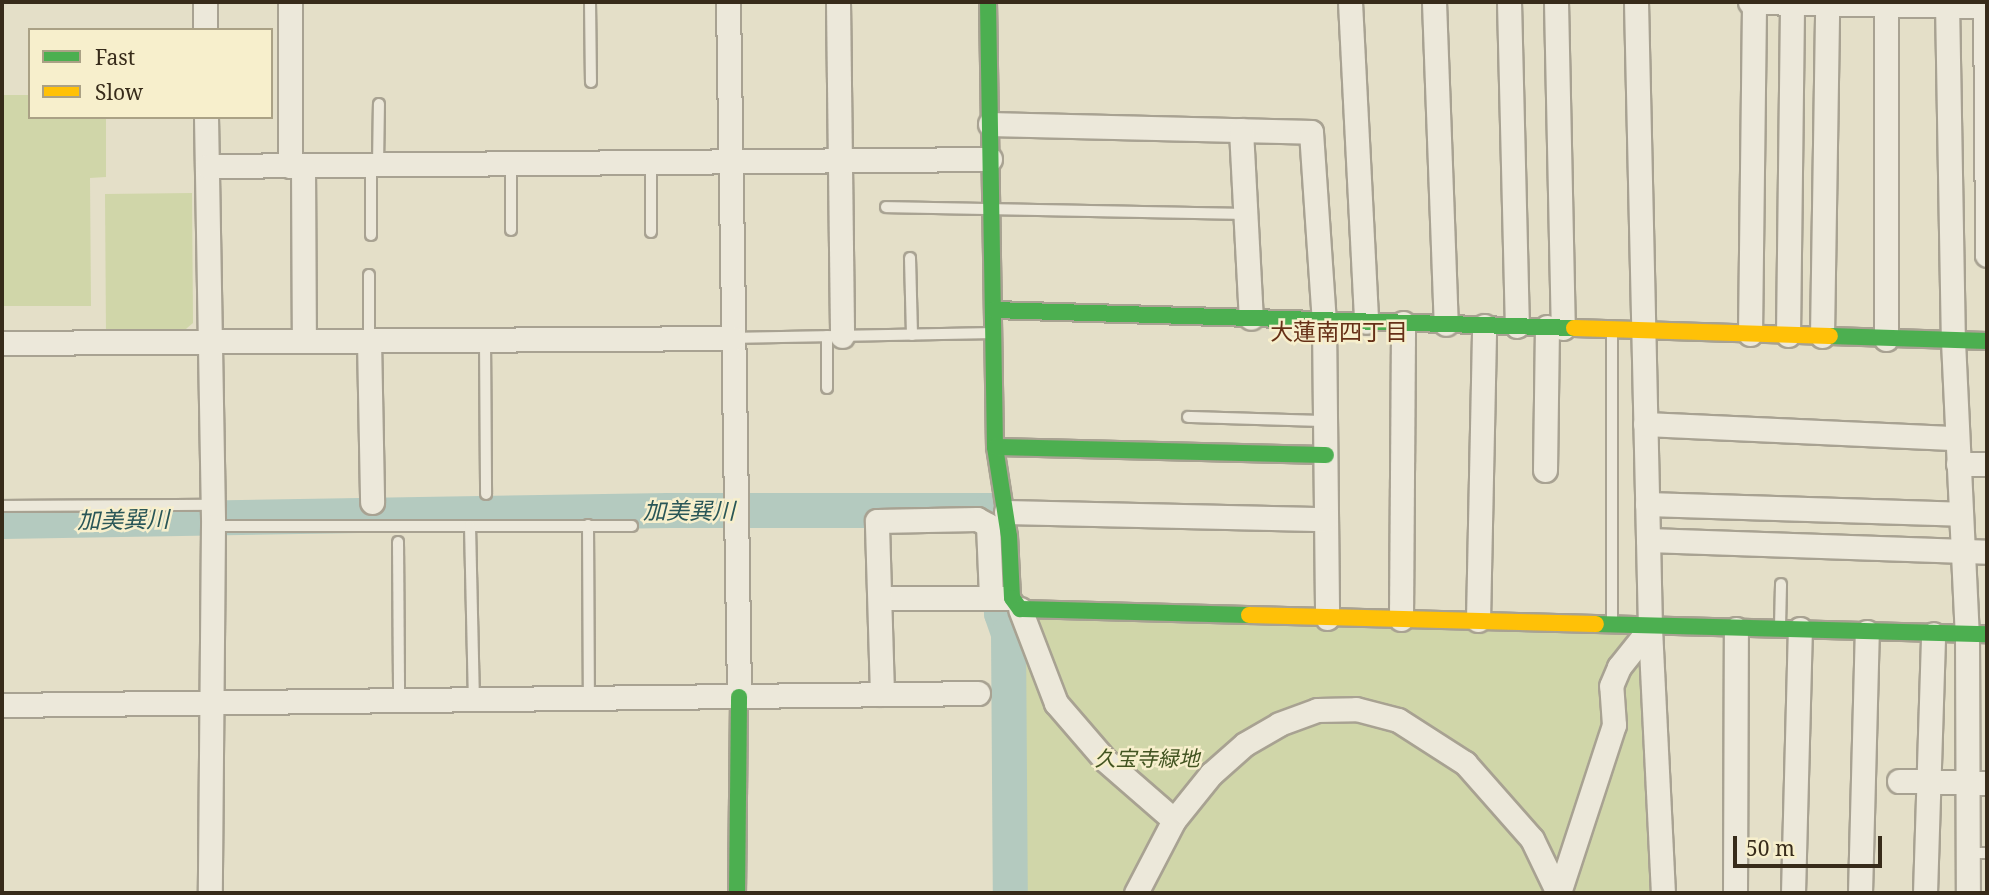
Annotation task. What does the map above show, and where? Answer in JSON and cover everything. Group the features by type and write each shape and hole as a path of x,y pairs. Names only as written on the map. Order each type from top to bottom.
{"street":[{"path":"205,2 205,28"},
{"path":"290,2 304,340"},
{"path":"728,2 739,697 737,893"},
{"path":"835,336 840,161 838,2"},
{"path":"988,2 995,447 1006,512 1008,602"},
{"path":"1350,2 1366,322"},
{"path":"1434,2 1446,324"},
{"path":"1509,2 1517,326"},
{"path":"1545,470 1555,328 1556,2"},
{"path":"1636,2 1650,628 1662,893"},
{"path":"1750,334 1752,2 1986,6 1987,255"},
{"path":"1788,335 1792,2"},
{"path":"1822,336 1840,3"},
{"path":"1886,4 1886,339"},
{"path":"1947,4 1953,341 1961,552 1977,634 1978,853 1968,893"},
{"path":"206,119 213,515 210,893"},
{"path":"990,124 1311,132 1324,321 1327,618"},
{"path":"1241,130 1242,214 1251,318"},
{"path":"207,166 990,159"},
{"path":"993,310 1987,341"},
{"path":"1401,619 1404,323"},
{"path":"1478,620 1484,326"},
{"path":"2,343 733,338"},
{"path":"369,340 372,502"},
{"path":"1645,424 1957,438"},
{"path":"995,447 1325,455"},
{"path":"1958,464 1987,464"},
{"path":"1647,504 1960,514"},
{"path":"1006,512 1326,519"},
{"path":"882,694 877,521 977,519 988,525 1008,602 1056,703 1105,760 1174,820"},
{"path":"1648,540 1987,552"},
{"path":"880,598 1327,618 1977,634"},
{"path":"1558,893 1614,725 1611,686 1619,667 1650,628"},
{"path":"1735,893 1736,629"},
{"path":"1790,629 1793,893"},
{"path":"1860,893 1867,632"},
{"path":"1926,893 1933,634"},
{"path":"2,705 212,705 978,693"},
{"path":"1136,893 1174,820 1211,774 1245,744 1279,724 1317,710 1356,709 1398,720 1465,763 1532,839 1558,893"},
{"path":"1899,781 1978,784"}],"lane":[{"path":"590,2 591,82"},
{"path":"371,235 379,104"},
{"path":"651,163 651,232"},
{"path":"511,164 511,230"},
{"path":"886,207 1242,214"},
{"path":"910,258 912,335"},
{"path":"369,275 369,340"},
{"path":"1612,329 1612,627"},
{"path":"733,338 993,333"},
{"path":"827,388 835,336"},
{"path":"485,339 486,494"},
{"path":"1188,418 1325,421"},
{"path":"2,506 470,526 632,526"},
{"path":"589,525 589,699"},
{"path":"470,526 474,701"},
{"path":"398,542 399,702"},
{"path":"1781,584 1790,629"}],"green space":[{"path":"2,95 28,95 28,119 106,119 106,177 90,178 91,306 2,306"},
{"path":"192,193 193,323 180,334 106,334 105,194"},
{"name":"久宝寺緑地","path":"1012,619 1637,635 1646,658 1653,893 1010,893"}],"waterway":[{"name":"加美巽川","path":"2,521 668,510 989,510 997,517 1001,613 1008,633 1010,893"}],"traffic: fast":[{"path":"988,2 995,447 1009,536 1012,598 1020,609 1249,615"},
{"path":"993,310 1574,328"},
{"path":"1830,336 1987,341"},
{"path":"995,447 1326,455"},
{"path":"1596,624 1987,634"},
{"path":"737,893 739,697"}],"traffic: slow":[{"path":"1574,328 1830,336"},
{"path":"1249,615 1596,624"}],"district":[{"name":"大蓮南四丁目","path":"1339,331"}]}
